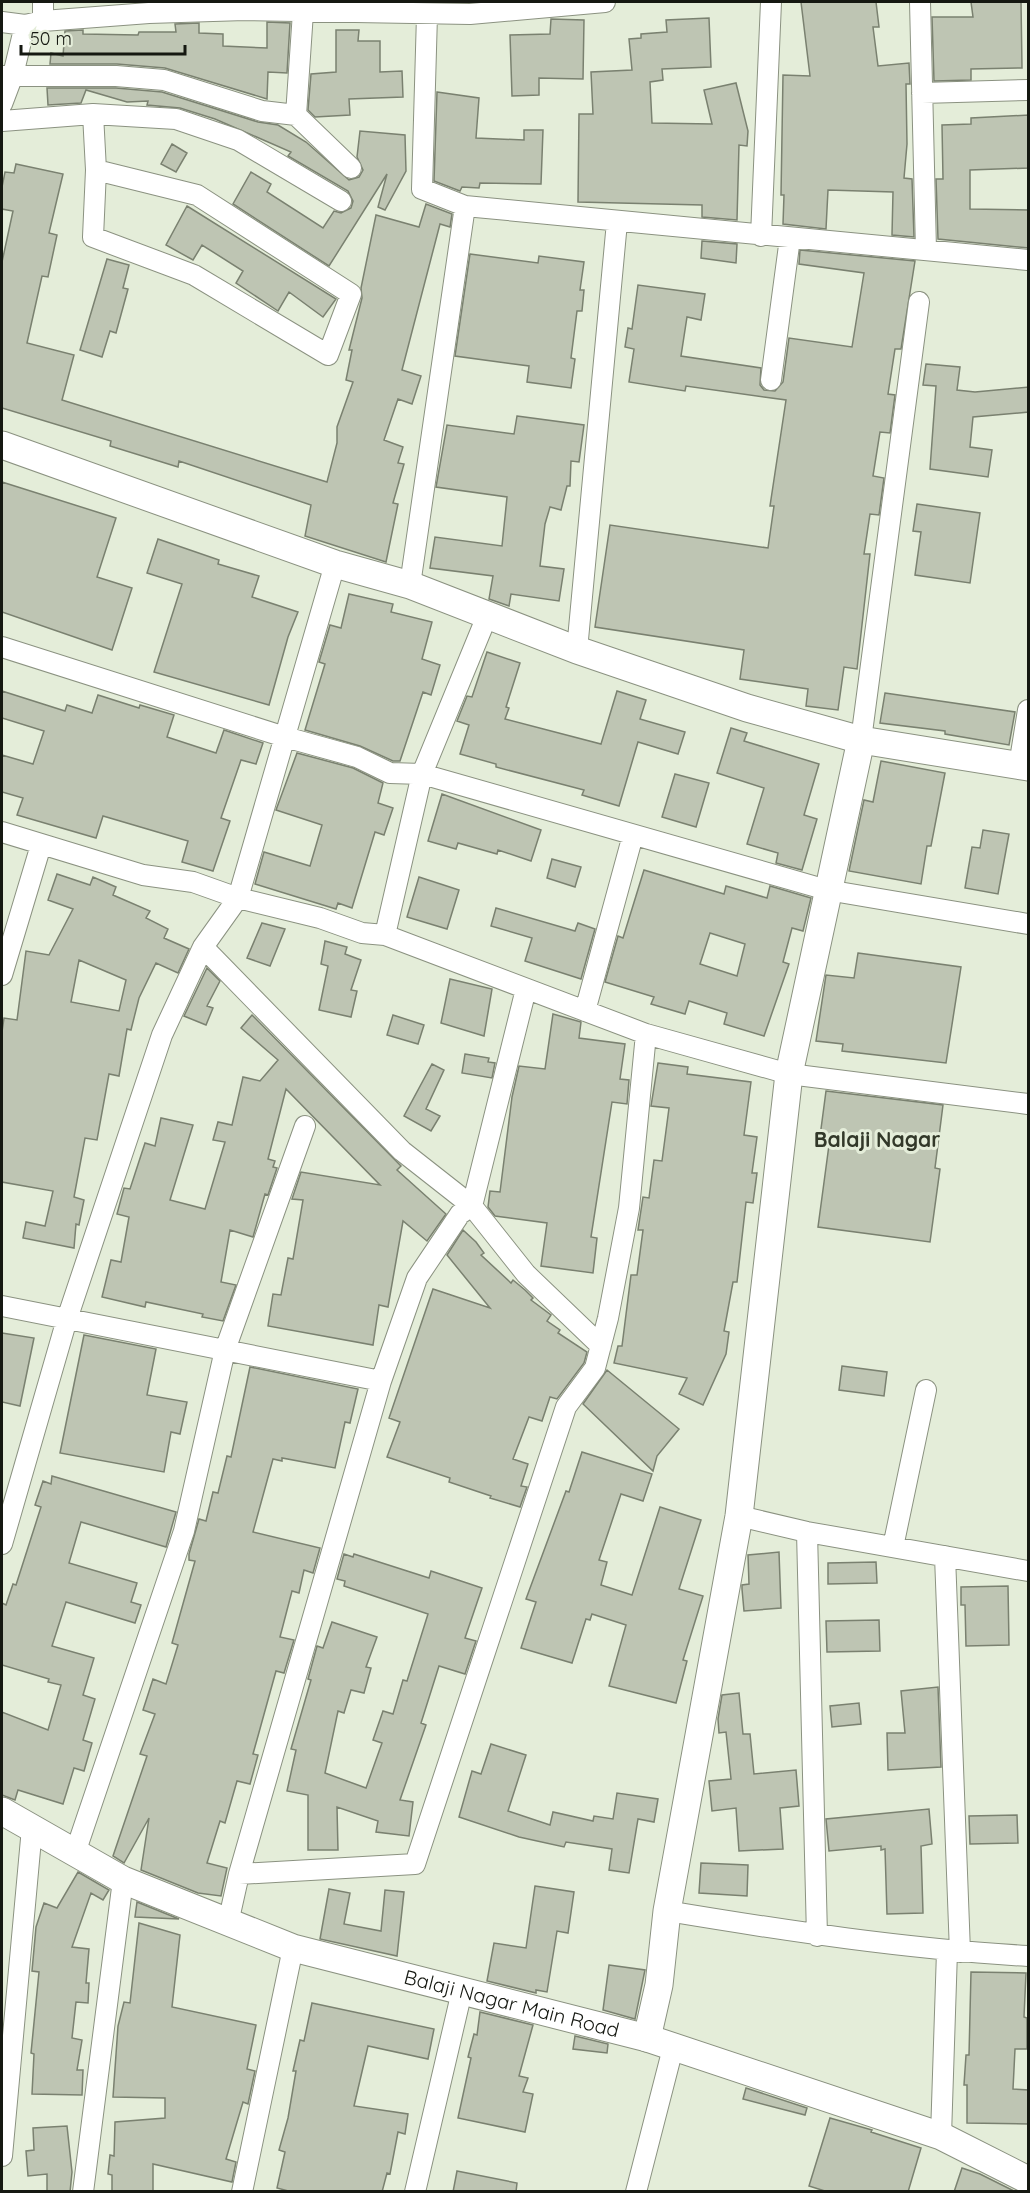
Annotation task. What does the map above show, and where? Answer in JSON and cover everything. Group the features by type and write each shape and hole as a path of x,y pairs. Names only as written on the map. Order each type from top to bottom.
{"street":[{"path":"2,22 37,16 149,7 245,6 303,12 344,6 427,15 526,5 605,2"},
{"path":"761,236 771,2"},
{"path":"920,2 926,250"},
{"path":"296,115 303,12"},
{"path":"427,15 422,189 465,206 1029,261"},
{"path":"2,104 7,75 37,16"},
{"path":"7,75 116,76 164,80 262,111 296,115 351,168"},
{"path":"922,93 1029,90"},
{"path":"2,121 93,114 176,119 238,140 341,201"},
{"path":"93,114 96,170 93,237 194,275 328,355 351,294 198,195 96,170"},
{"path":"410,585 465,206"},
{"path":"577,650 617,222"},
{"path":"771,380 790,238"},
{"path":"647,2038 659,1985 667,1911 739,1516 789,1074 861,740 919,302"},
{"path":"2,445 336,564 410,585 577,650 747,708 861,740 1024,767 1029,710"},
{"path":"2,1544 67,1319 162,1035 203,946 238,898 336,564"},
{"path":"386,935 422,774 487,616"},
{"path":"2,647 285,737 357,757 390,773 422,774 827,890 1029,924"},
{"path":"2,832 143,875 193,882 238,898 320,918 362,933 386,935 646,1034 789,1074 1029,1104"},
{"path":"585,1011 633,835"},
{"path":"2,975 41,845"},
{"path":"203,946 402,1151 472,1206 526,1274 601,1346"},
{"path":"228,1923 239,1874 381,1381 417,1278 460,1214 472,1206 526,989"},
{"path":"239,1874 415,1864 566,1407 595,1368 629,1208 646,1034"},
{"path":"75,1853 184,1531 225,1350 305,1126"},
{"path":"2,1306 381,1381"},
{"path":"893,1547 926,1390"},
{"path":"739,1516 807,1532 1029,1571"},
{"path":"807,1532 817,1936"},
{"path":"941,2136 954,1951 945,1556"},
{"name":"Balaji Nagar Main Road","path":"2,1811 123,1880 293,1948 647,2038 941,2136 1029,2180"},
{"path":"2,2156 32,1828"},
{"path":"83,2192 123,1880"},
{"path":"667,1911 817,1936 954,1951 1029,1956"},
{"path":"242,2192 293,1948"},
{"path":"415,2192 462,1991"},
{"path":"636,2192 673,2048"}],"building":[{"path":"801,2 876,2 879,27 873,27 878,66 909,63 910,84 906,84 907,144 904,178 912,179 914,237 892,235 893,192 828,190 826,229 783,224 784,195 781,195 783,75 810,76"},
{"path":"971,2 1021,2 1022,68 971,69 971,80 934,81 932,17 973,17"},
{"path":"709,18 711,67 662,69 663,80 650,82 652,123 712,124 704,90 736,83 748,131 747,146 739,145 737,220 702,217 702,205 578,202 579,114 593,114 591,72 632,70 629,39 641,38 641,34 667,32 666,20"},
{"path":"551,19 584,20 583,79 539,78 539,95 512,96 510,35 550,34"},
{"path":"267,22 290,23 287,73 268,72 267,99 165,68 117,64 50,64 51,53 63,56 65,31 83,30 83,34 138,35 139,32 176,32 175,24 199,23 199,33 223,34 223,46 267,48"},
{"path":"336,30 359,30 358,41 380,41 380,72 402,71 403,97 349,99 350,115 315,117 308,110 311,74 336,72"},
{"path":"47,88 116,88 162,92 258,122 278,125 306,142 349,180 359,177 363,170 357,157 360,131 405,135 406,171 385,210 378,207 387,174 329,266 233,204 251,172 271,184 267,192 323,228 334,211 341,213 351,208 353,201 348,191 288,156 291,152 215,119 180,108 147,105 148,101 127,102 86,90 81,103 48,105"},
{"path":"437,92 479,98 476,138 524,140 524,130 543,130 541,184 480,183 479,188 462,187 460,191 434,181"},
{"path":"1029,115 1029,168 970,170 970,209 1029,210 1029,248 938,239 936,179 943,179 942,125 971,124 971,118"},
{"path":"172,144 187,153 176,172 161,164"},
{"path":"16,164 63,174 49,233 57,235 48,277 42,276 27,343 74,355 62,400 327,482 337,443 337,427 353,382 346,380 352,350 349,350 362,298 361,288 376,215 419,227 426,204 452,214 450,227 440,224 402,370 421,376 412,404 398,399 384,440 403,447 398,463 404,464 393,503 398,504 386,562 305,536 311,505 179,461 178,467 110,446 111,441 2,408 2,262 13,211 2,209 2,187 5,172 14,173"},
{"path":"187,206 336,299 323,317 289,292 278,311 236,283 243,271 202,245 193,260 166,245"},
{"path":"702,241 737,244 736,263 701,258"},
{"path":"800,250 915,261 901,349 895,349 888,394 895,395 890,433 880,432 873,476 884,478 879,515 870,514 864,554 870,554 857,669 844,667 838,710 806,706 808,689 740,679 744,650 595,627 610,525 768,548 774,506 770,506 786,400 686,386 685,391 629,382 634,349 625,347 628,328 632,329 638,285 705,294 701,320 687,317 681,356 761,368 760,385 764,390 775,391 783,382 789,338 852,347 864,273 799,264"},
{"path":"470,254 538,263 539,256 584,262 580,290 584,290 582,311 577,311 571,358 575,359 571,388 527,382 529,366 455,356"},
{"path":"107,259 129,265 123,288 128,289 116,333 110,331 102,357 80,350"},
{"path":"926,364 960,367 957,390 975,392 1029,387 1029,412 973,417 970,447 992,450 988,477 930,469 936,386 923,385"},
{"path":"517,416 584,425 579,462 571,461 570,486 567,486 561,510 550,507 545,524 540,566 564,569 559,601 511,594 509,606 489,599 493,576 430,568 435,537 502,546 507,497 436,487 447,425 514,434"},
{"path":"2,482 116,518 97,577 132,588 112,650 2,612"},
{"path":"917,504 980,513 970,583 915,575 921,532 913,531"},
{"path":"158,539 219,560 218,564 259,576 252,597 298,612 288,637 269,705 154,672 182,584 147,573"},
{"path":"349,594 393,604 391,612 432,622 422,659 440,665 431,695 423,692 400,761 393,761 360,746 305,730 325,664 319,662 330,625 341,628"},
{"path":"487,652 520,663 506,707 509,708 505,719 601,744 617,691 646,700 640,719 685,732 678,754 638,742 619,806 582,795 584,790 496,767 496,764 460,754 469,725 457,721 467,696 472,697"},
{"path":"2,691 65,711 67,705 92,713 98,695 139,708 140,705 174,715 167,737 216,753 224,730 263,743 256,764 241,760 221,818 230,821 213,871 182,862 188,841 103,816 96,838 17,815 23,798 2,792 2,755 33,764 44,731 2,718"},
{"path":"885,693 1015,712 1009,745 945,734 945,731 880,723"},
{"path":"731,728 747,733 744,741 819,764 804,815 817,819 802,870 776,863 778,853 747,844 764,788 717,773"},
{"path":"297,753 353,768 383,783 378,803 393,808 384,835 375,832 352,908 338,903 336,909 255,884 264,852 310,866 322,825 276,810"},
{"path":"881,761 945,773 931,846 927,846 921,884 849,871 864,800 873,802"},
{"path":"675,774 709,783 696,827 662,817"},
{"path":"442,794 541,830 531,861 498,850 497,854 458,843 456,849 428,841"},
{"path":"983,830 1009,834 998,894 965,888 972,847 980,848"},
{"path":"552,859 581,867 575,887 547,878"},
{"path":"644,870 724,894 726,886 767,898 770,886 811,898 803,931 792,928 783,962 789,964 764,1036 724,1024 727,1013 689,1001 685,1014 651,1004 654,997 605,982 618,936 623,938","holes":["710,933 745,944 737,976 700,964"]},
{"path":"57,874 90,885 93,877 116,887 113,895 150,911 146,918 168,929 164,938 189,949 178,973 156,963 139,998 131,1030 127,1029 119,1076 109,1074 97,1140 85,1138 74,1197 84,1200 79,1225 76,1224 74,1248 23,1238 26,1222 45,1226 53,1191 2,1182 2,1032 4,1018 17,1020 26,951 49,955 73,909 48,900","holes":["79,960 126,980 119,1011 71,1002"]},
{"path":"419,877 459,890 447,929 407,917"},
{"path":"496,908 575,931 578,923 595,929 581,979 525,961 532,938 491,926"},
{"path":"262,923 285,929 270,966 247,958"},
{"path":"325,941 347,947 345,954 361,960 351,990 357,991 351,1017 319,1010 328,966 321,964"},
{"path":"858,953 961,967 946,1063 842,1051 843,1044 816,1041 826,975 854,978"},
{"path":"207,968 220,981 207,1006 213,1008 206,1025 184,1016"},
{"path":"450,979 492,989 484,1036 441,1023"},
{"path":"553,1014 581,1022 579,1038 625,1044 620,1079 629,1080 627,1104 612,1102 591,1237 597,1238 593,1273 541,1266 547,1223 495,1216 488,1207 490,1191 500,1192 512,1097 519,1066 545,1069"},
{"path":"252,1015 401,1166 397,1170 446,1214 427,1241 403,1221 388,1307 379,1305 373,1345 268,1326 273,1294 281,1295 288,1258 293,1259 303,1200 292,1199 301,1172 380,1185 286,1089 268,1159 275,1161 273,1167 277,1168 268,1195 265,1194 253,1237 230,1230 221,1282 236,1285 223,1321 202,1317 203,1314 146,1302 145,1307 102,1297 111,1260 121,1262 129,1217 117,1214 124,1188 130,1189 145,1143 155,1146 161,1118 193,1125 170,1200 205,1209 225,1142 213,1140 218,1122 232,1125 243,1077 260,1081 278,1060 241,1028"},
{"path":"393,1015 424,1025 418,1044 387,1035"},
{"path":"465,1054 489,1058 488,1062 495,1063 492,1078 462,1073"},
{"path":"658,1063 688,1067 687,1074 751,1082 744,1135 757,1137 752,1173 757,1173 753,1203 746,1202 737,1282 733,1282 724,1331 729,1332 726,1354 703,1405 679,1394 687,1378 614,1363 618,1346 622,1346 631,1275 637,1275 643,1230 638,1230 643,1197 649,1198 654,1160 662,1161 669,1108 651,1106"},
{"path":"432,1064 444,1070 426,1109 440,1116 431,1131 404,1116"},
{"path":"826,1091 943,1105 935,1168 940,1169 930,1242 818,1227 829,1145 819,1144"},
{"path":"463,1230 484,1253 481,1255 511,1283 513,1280 525,1290 533,1298 531,1300 551,1315 547,1321 560,1330 558,1333 587,1352 584,1363 557,1399 550,1397 542,1421 529,1417 513,1459 528,1464 521,1486 527,1487 520,1507 449,1482 450,1478 387,1457 400,1422 389,1418 433,1289 490,1308 447,1255"},
{"path":"2,1333 34,1338 20,1406 2,1402"},
{"path":"84,1335 156,1349 147,1395 187,1402 180,1434 171,1432 164,1472 60,1453"},
{"path":"842,1366 887,1372 884,1396 839,1390"},
{"path":"250,1367 358,1389 350,1423 345,1422 335,1468 282,1458 282,1461 273,1459 253,1532 320,1548 313,1573 304,1570 299,1593 292,1591 280,1637 294,1640 284,1673 276,1671 253,1754 258,1755 250,1784 237,1781 225,1823 220,1821 207,1863 227,1868 221,1896 198,1893 141,1870 149,1818 124,1863 113,1856 147,1756 140,1754 155,1714 143,1710 153,1679 166,1684 178,1645 172,1643 195,1561 189,1560 189,1554 199,1519 206,1521 213,1492 218,1493 227,1456 231,1457"},
{"path":"607,1370 679,1429 657,1456 653,1471 583,1404"},
{"path":"582,1452 652,1474 643,1501 621,1494 599,1560 607,1562 601,1585 632,1595 660,1507 701,1520 679,1589 703,1596 683,1660 687,1661 676,1703 609,1686 626,1625 592,1614 590,1620 586,1619 572,1663 521,1648 536,1602 526,1599 566,1491 569,1492"},
{"path":"52,1476 176,1512 166,1547 81,1522 69,1563 137,1583 131,1602 141,1605 135,1623 66,1602 52,1646 94,1658 83,1695 95,1699 83,1740 92,1743 84,1771 74,1768 63,1804 18,1790 15,1800 2,1795 2,1712 48,1730 61,1685 48,1682 49,1679 2,1665 2,1603 6,1605 13,1584 16,1585 41,1507 35,1505 43,1481 51,1484"},
{"path":"779,1552 781,1608 744,1611 742,1585 749,1584 748,1555"},
{"path":"344,1554 353,1557 354,1554 429,1578 431,1571 482,1588 465,1638 476,1641 465,1674 439,1666 421,1723 426,1725 400,1800 413,1802 409,1836 376,1832 378,1821 337,1807 338,1850 308,1850 308,1795 287,1791 296,1750 291,1749 311,1680 308,1679 317,1646 323,1648 332,1622 377,1637 366,1667 371,1668 364,1693 351,1690 344,1713 338,1711 325,1773 366,1788 382,1743 373,1740 383,1711 393,1714 403,1680 407,1681 428,1614 344,1586 345,1581 337,1579"},
{"path":"876,1562 877,1583 828,1584 828,1563"},
{"path":"1008,1586 1009,1645 966,1646 965,1605 961,1605 961,1587"},
{"path":"879,1620 880,1651 827,1652 826,1621"},
{"path":"938,1687 941,1767 888,1770 887,1733 905,1733 901,1691"},
{"path":"739,1693 743,1734 750,1734 754,1774 796,1770 799,1806 780,1808 783,1849 739,1851 736,1808 712,1811 709,1781 731,1779 726,1732 719,1733 718,1719 722,1695"},
{"path":"859,1703 861,1724 832,1727 830,1706"},
{"path":"491,1744 526,1755 508,1811 550,1825 553,1812 593,1821 594,1816 613,1819 617,1793 658,1799 654,1822 638,1819 629,1873 609,1870 612,1849 566,1842 564,1847 519,1837 459,1817 472,1771 481,1774"},
{"path":"929,1809 932,1844 921,1846 923,1913 887,1914 885,1849 881,1850 881,1846 829,1851 826,1819"},
{"path":"1017,1815 1018,1843 970,1844 969,1816"},
{"path":"701,1863 748,1865 747,1896 699,1893"},
{"path":"78,1872 109,1890 103,1900 91,1893 72,1947 89,1949 86,1983 89,1983 88,2003 76,2002 72,2038 82,2040 77,2070 83,2070 82,2095 32,2094 34,2054 31,2053 39,1972 32,1971 36,1927 44,1903 57,1908"},
{"path":"535,1886 574,1892 568,1933 557,1931 547,1992 536,1990 536,1993 487,1981 494,1943 526,1948"},
{"path":"329,1889 350,1893 344,1924 381,1931 385,1890 404,1892 397,1956 320,1939"},
{"path":"137,1902 179,1919 135,1917"},
{"path":"139,1923 180,1935 172,2007 256,2025 247,2069 255,2071 248,2104 243,2102 226,2159 236,2162 232,2182 153,2164 153,2192 112,2192 112,2175 108,2174 110,2155 114,2156 115,2122 165,2118 165,2098 113,2097 118,2026 124,2002 130,2003"},
{"path":"609,1965 645,1970 635,2019 603,2010"},
{"path":"971,1972 1026,1973 1024,2017 1027,2018 1027,2049 1015,2049 1013,2089 1029,2090 1029,2124 967,2123 967,2085 964,2085 966,2055 969,2055"},
{"path":"312,2003 434,2029 428,2059 368,2046 354,2106 408,2114 405,2134 398,2132 390,2174 387,2173 382,2192 292,2192 277,2188 285,2152 279,2150 288,2118 296,2071 293,2071 300,2040 304,2041"},
{"path":"480,2012 533,2025 519,2076 528,2078 523,2092 533,2094 525,2132 458,2118 471,2058 468,2057 474,2034 477,2035"},
{"path":"575,2036 608,2044 607,2053 573,2049"},
{"path":"746,2088 807,2108 805,2115 743,2099"},
{"path":"830,2118 921,2148 908,2192 828,2192 809,2186"},
{"path":"67,2126 72,2172 70,2192 47,2192 47,2174 28,2176 26,2151 34,2150 33,2128"},
{"path":"962,2168 980,2174 1016,2192 954,2192"},
{"path":"457,2171 517,2183 516,2192 453,2192"}],"district":[{"name":"Balaji Nagar","path":"877,1140"}]}
